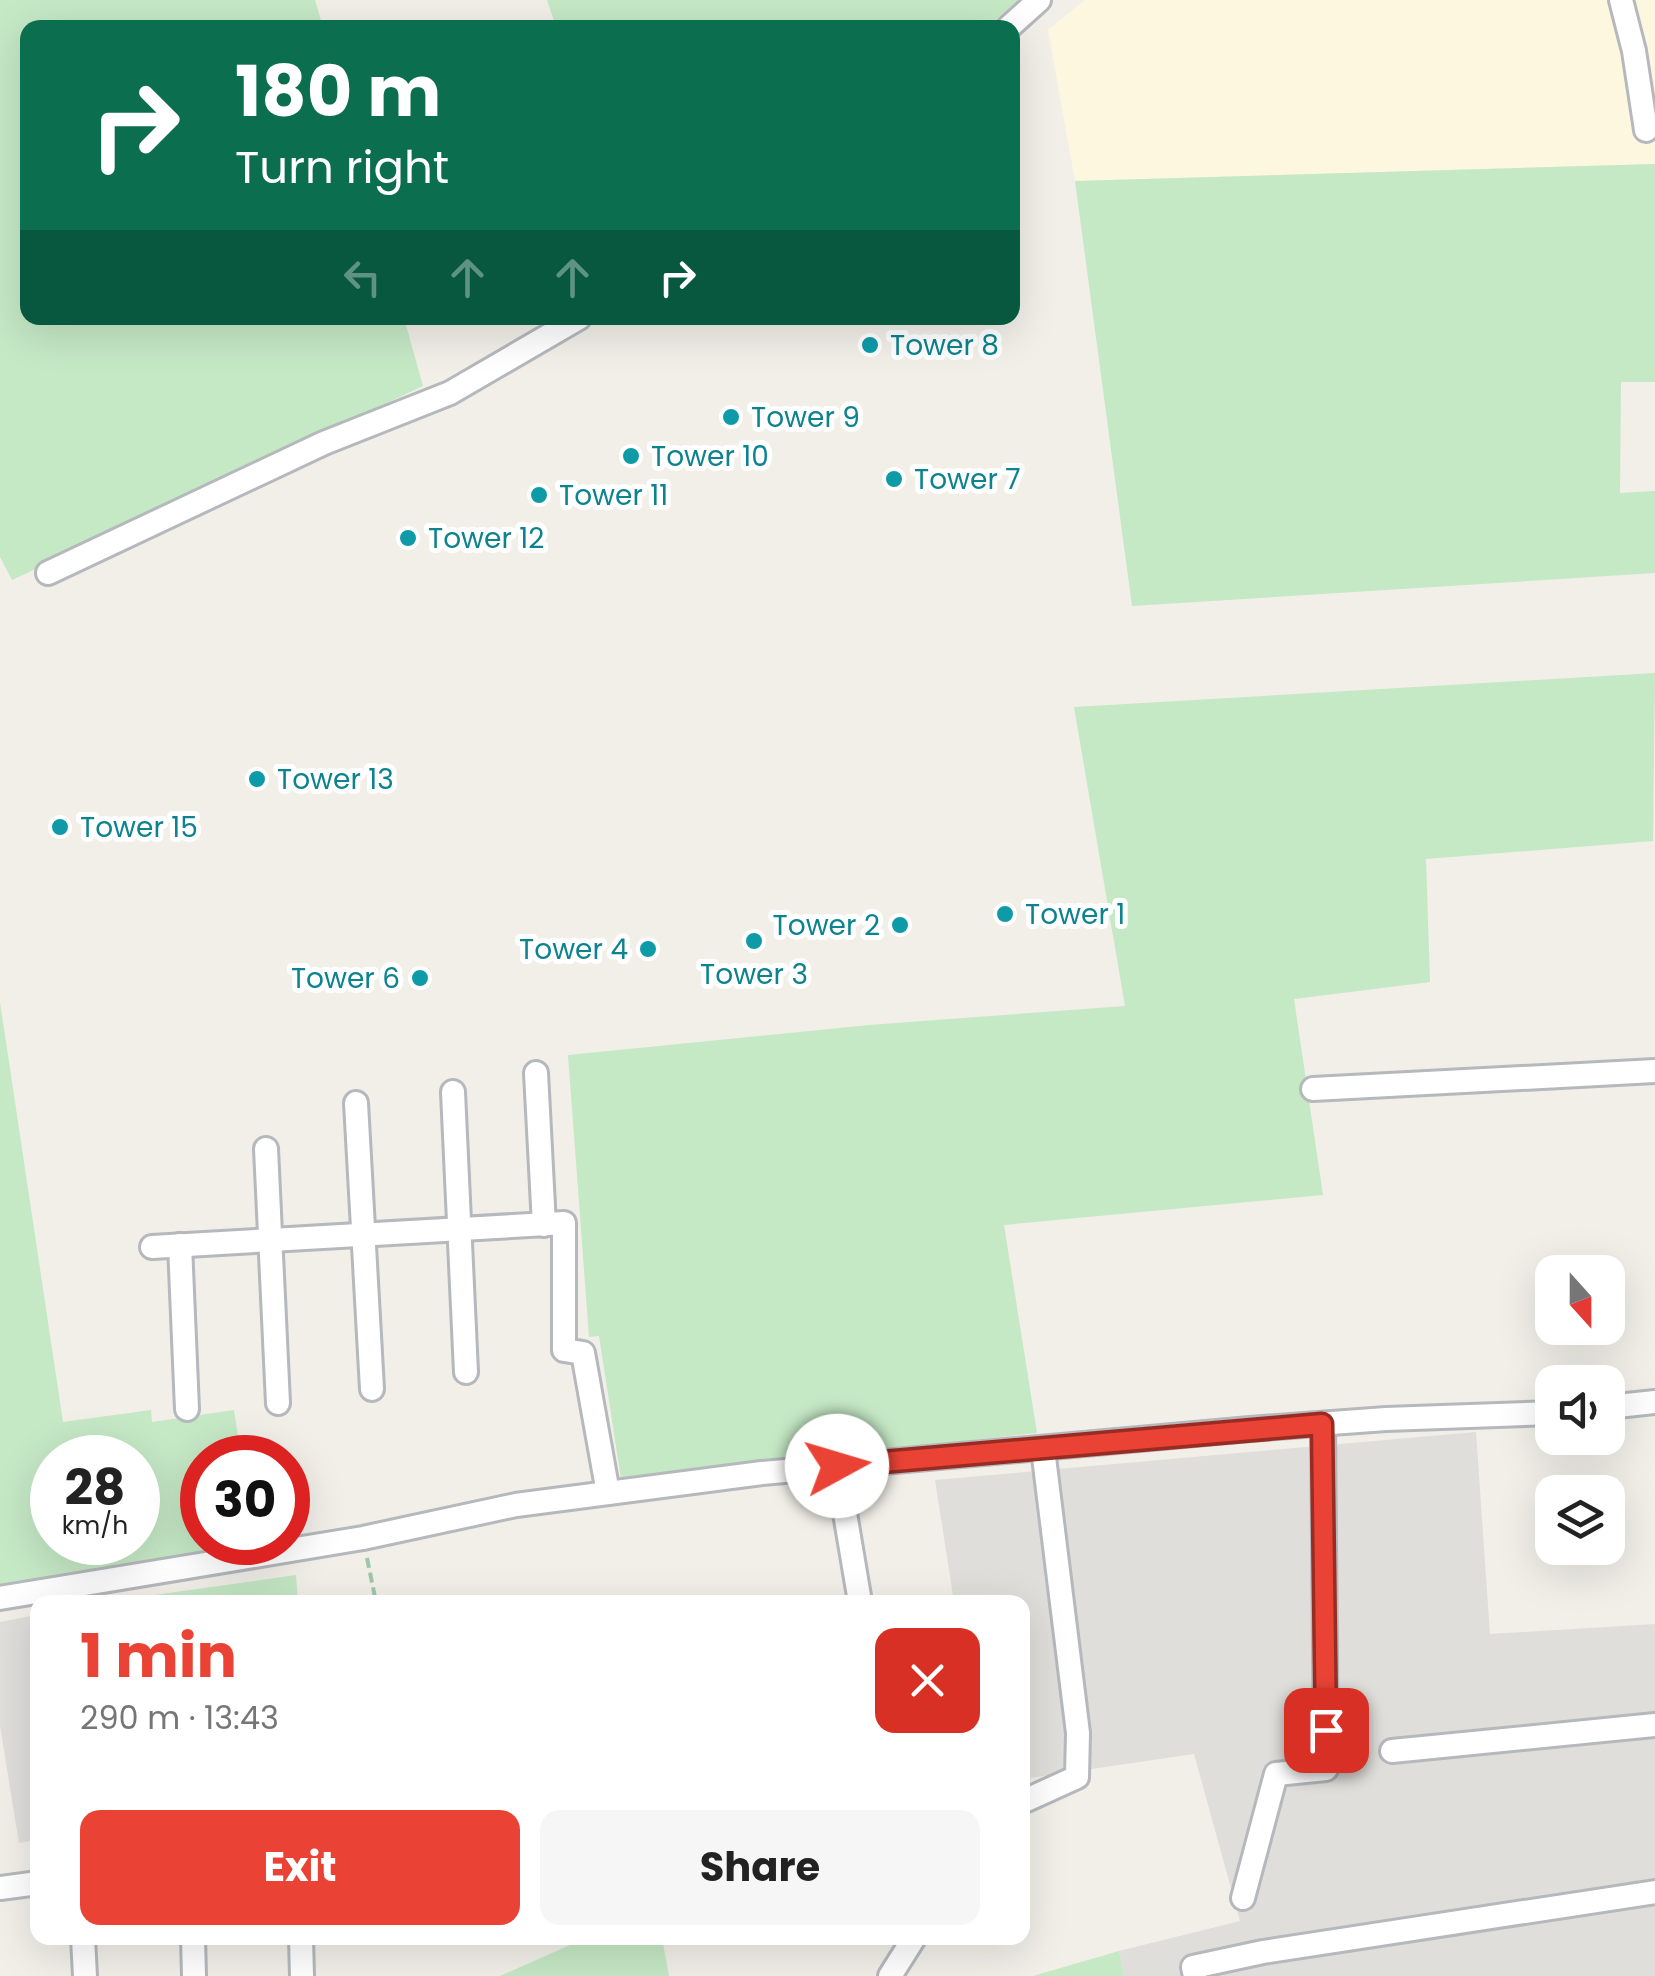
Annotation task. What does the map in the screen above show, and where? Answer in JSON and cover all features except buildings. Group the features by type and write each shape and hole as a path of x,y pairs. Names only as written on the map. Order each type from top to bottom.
{"street":[{"path":"1017,20 1039,0"},
{"path":"1621,0 1634,51 1646,130"},
{"path":"48,572 324,444 450,393 567,325"},
{"path":"1313,1090 1655,1071"},
{"path":"536,1073 544,1224"},
{"path":"453,1092 466,1372"},
{"path":"356,1102 372,1388"},
{"path":"266,1149 278,1402"},
{"path":"152,1247 564,1223 564,1350 584,1353 608,1493"},
{"path":"180,1245 187,1410"},
{"path":"1625,1405 1655,1402"},
{"path":"0,1598 363,1538 516,1505 608,1493 837,1466 1322,1424 1535,1414"},
{"path":"1243,1898 1276,1774 1326,1769 1322,1424"},
{"path":"1030,1798 1077,1777 1078,1732 1043,1449"},
{"path":"837,1466 859,1595"},
{"path":"1392,1751 1655,1725"},
{"path":"0,1888 30,1885"},
{"path":"1195,1976 1193,1967 1263,1952 1655,1892"},
{"path":"83,1945 85,1976"},
{"path":"193,1945 194,1976"},
{"path":"301,1945 302,1976"},
{"path":"890,1976 910,1945"}],"path":[{"path":"363,1538 375,1595"}],"shaded area":[{"path":"1085,0 1655,0 1655,164 1075,181 1048,30"},
{"path":"1476,1432 1490,1634 1655,1624 1655,1976 1124,1976 1119,1951 1240,1921 1194,1754 1030,1778 1030,1595 953,1595 935,1480"},
{"path":"30,1616 30,1841 19,1843 0,1726 0,1622"}],"green space":[{"path":"0,0 315,0 321,20 20,20 20,325 406,325 423,386 12,580 0,557"},
{"path":"547,0 1018,0 995,20 554,20"},
{"path":"1655,164 1655,382 1621,382 1620,493 1655,491 1655,573 1132,606 1075,181"},
{"path":"1655,673 1653,841 1426,859 1430,982 1294,999 1323,1195 1004,1225 1037,1433 621,1479 599,1336 589,1337 568,1055 869,1025 1125,1006 1074,707"},
{"path":"0,1002 63,1422 151,1410 152,1422 234,1410 238,1435 180,1435 180,1560 160,1564 160,1435 30,1435 30,1565 152,1565 0,1592"},
{"path":"296,1575 297,1595 154,1595"},
{"path":"570,1945 663,1945 669,1976 500,1976"},
{"path":"1119,1951 1124,1976 1033,1976"}],"place":[{"name":"Tower 8","path":"870,345"},
{"name":"Tower 9","path":"731,417"},
{"name":"Tower 10","path":"631,456"},
{"name":"Tower 7","path":"894,479"},
{"name":"Tower 11","path":"539,495"},
{"name":"Tower 12","path":"408,538"},
{"name":"Tower 13","path":"257,779"},
{"name":"Tower 15","path":"60,827"},
{"name":"Tower 1","path":"1005,914"},
{"name":"Tower 2","path":"900,925"},
{"name":"Tower 3","path":"754,941"},
{"name":"Tower 4","path":"648,949"},
{"name":"Tower 6","path":"420,978"}],"route":[{"path":"837,1466 1322,1424 1326,1730"}]}
